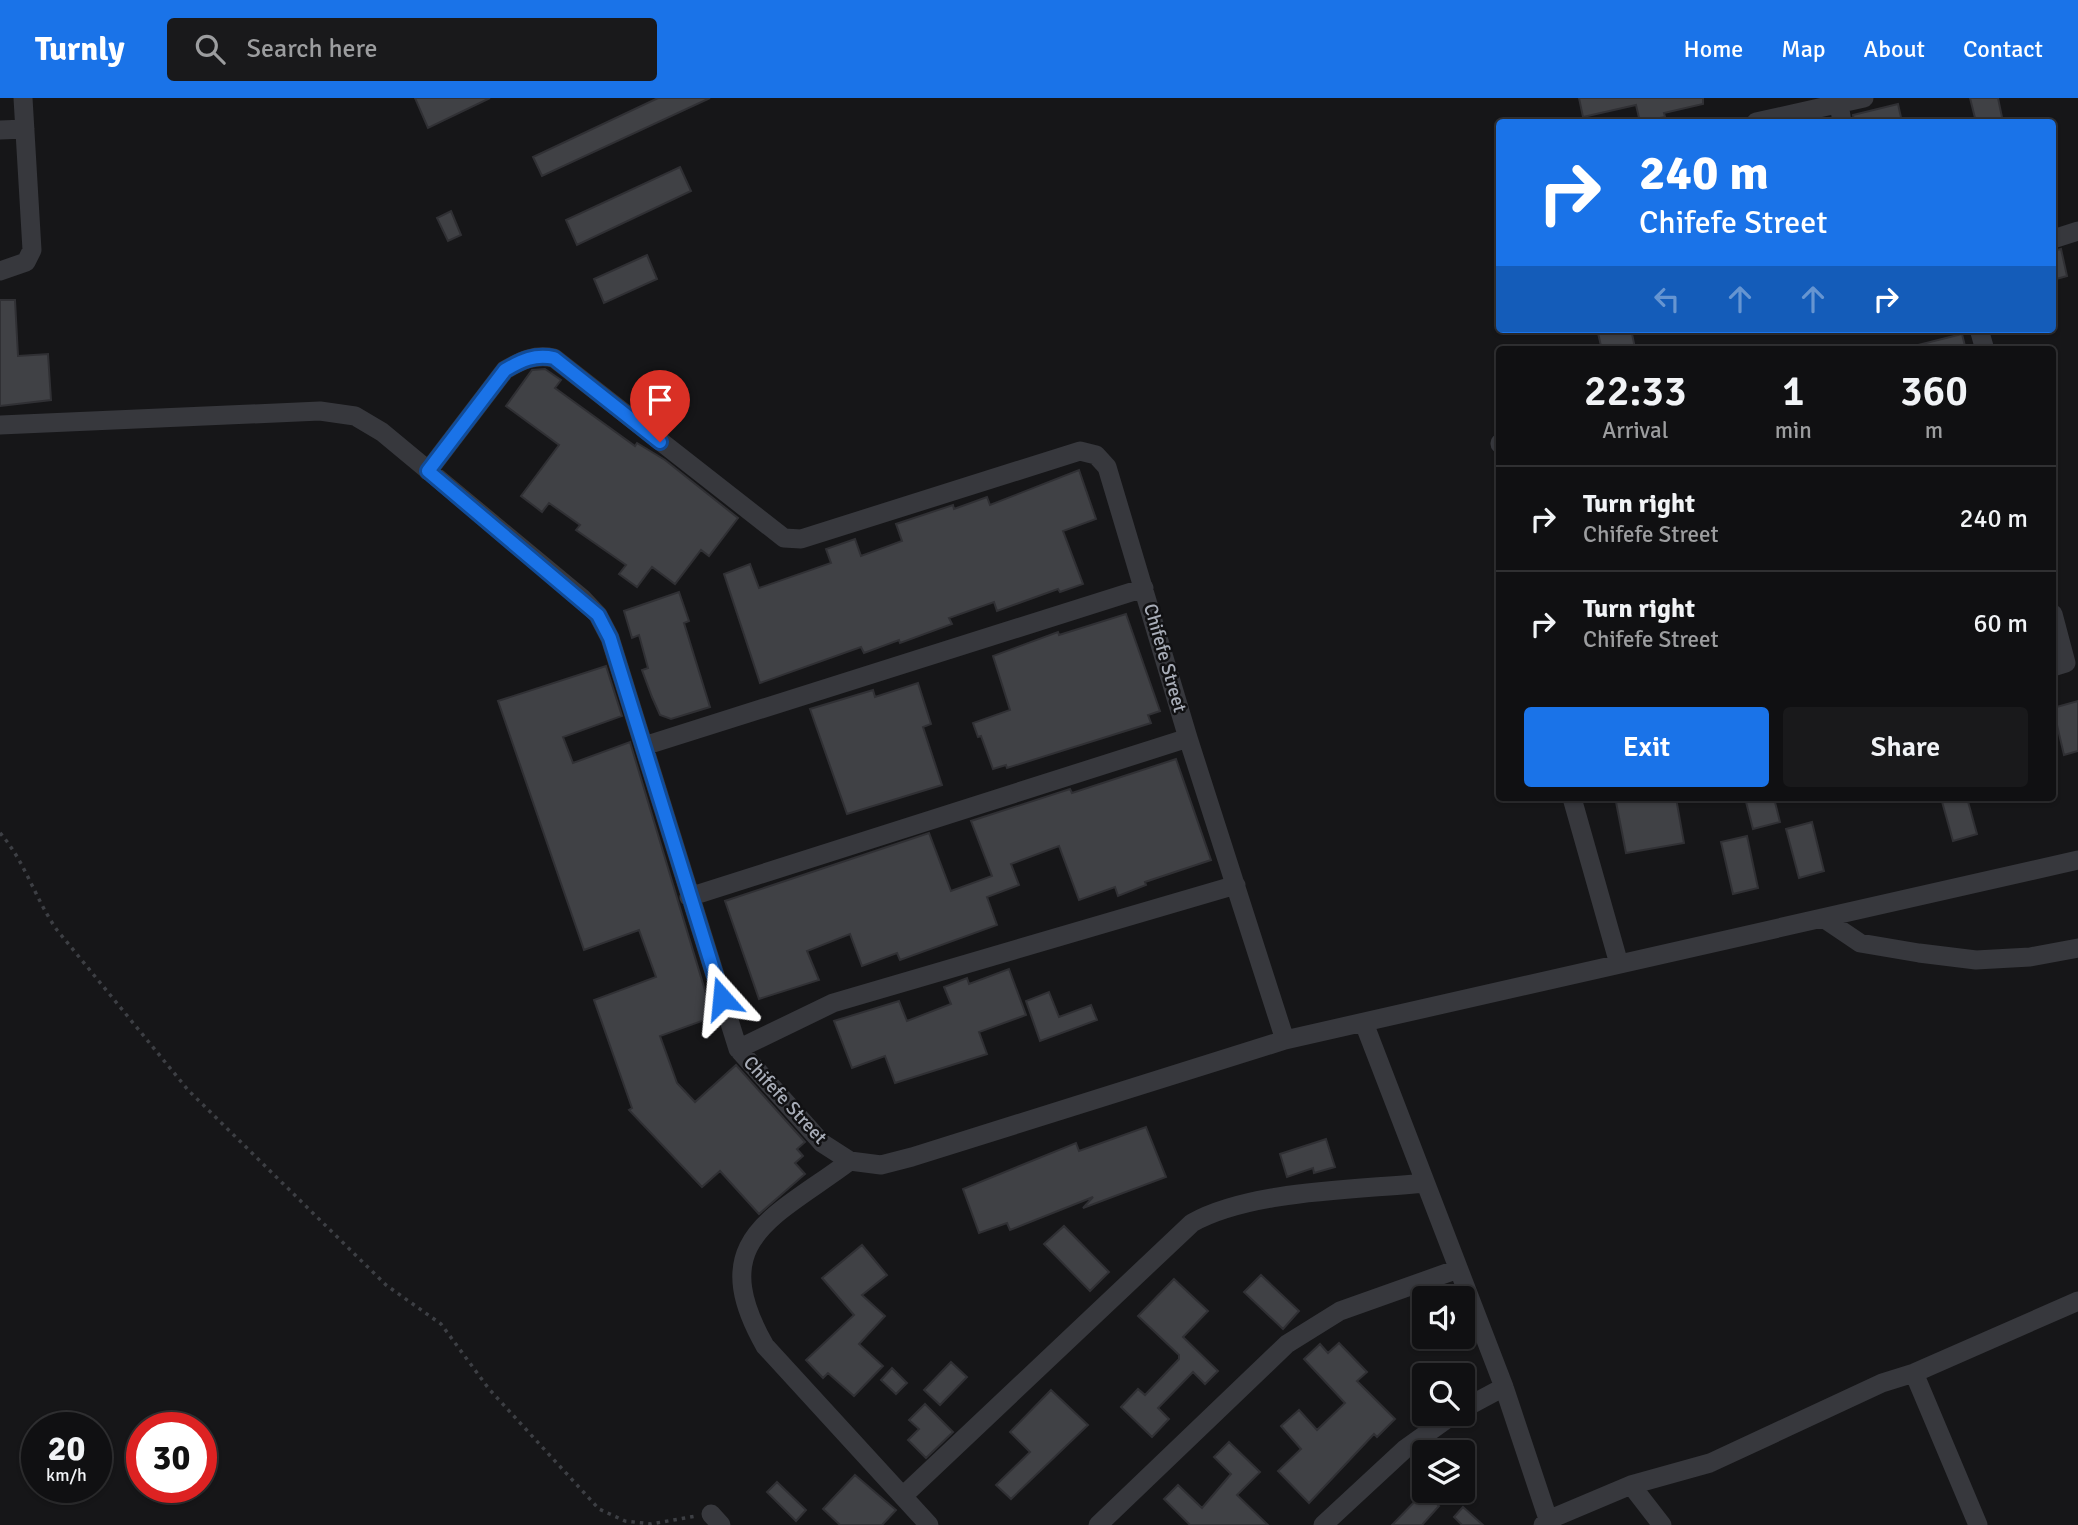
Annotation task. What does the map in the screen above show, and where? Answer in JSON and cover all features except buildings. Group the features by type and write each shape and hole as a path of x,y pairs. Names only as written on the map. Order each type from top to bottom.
{"street":[{"path":"0,271 26,261 32,250 23,98"},
{"path":"1784,119 1841,113 1864,98"},
{"path":"0,130 25,129"},
{"path":"2056,238 2078,231"},
{"name":"Chifefe Street","path":"428,471 505,370 521,360 542,355 554,358 784,538 801,539 1080,451 1096,455 1107,467 1188,738 1285,1041 881,1166 850,1161 822,1143 738,1049"},
{"path":"0,425 320,411 355,416 382,432 598,615 610,638 738,1049 833,1003 1236,885"},
{"path":"643,746 1144,588"},
{"path":"2056,625 2066,663 2056,666"},
{"path":"689,897 1188,738"},
{"path":"1573,801 1619,964"},
{"path":"1285,1041 2078,860"},
{"path":"1823,918 1860,943 1976,960 2030,957 2078,948"},
{"path":"1364,1023 1504,1387 1547,1523 1631,1485 1710,1463 1882,1383 1914,1373 2078,1301"},
{"path":"850,1161 757,1231 741,1260 741,1287 749,1317 765,1346 929,1525"},
{"path":"903,1496 1192,1223 1216,1210 1249,1201 1426,1183"},
{"path":"1098,1525 1287,1344 1340,1311 1458,1269"},
{"path":"1914,1373 1978,1525"},
{"path":"1475,1403 1504,1387"},
{"path":"1323,1525 1405,1449 1437,1426"},
{"path":"1631,1485 1662,1525"}],"path":[{"path":"0,833 20,864 39,905 57,930 188,1090 386,1285 441,1324 489,1389 600,1509 625,1521 651,1524 716,1519"}],"route":[{"path":"660,442 554,358 542,355 521,360 505,370 428,471 582,598 598,615 610,638 722,998"}]}
